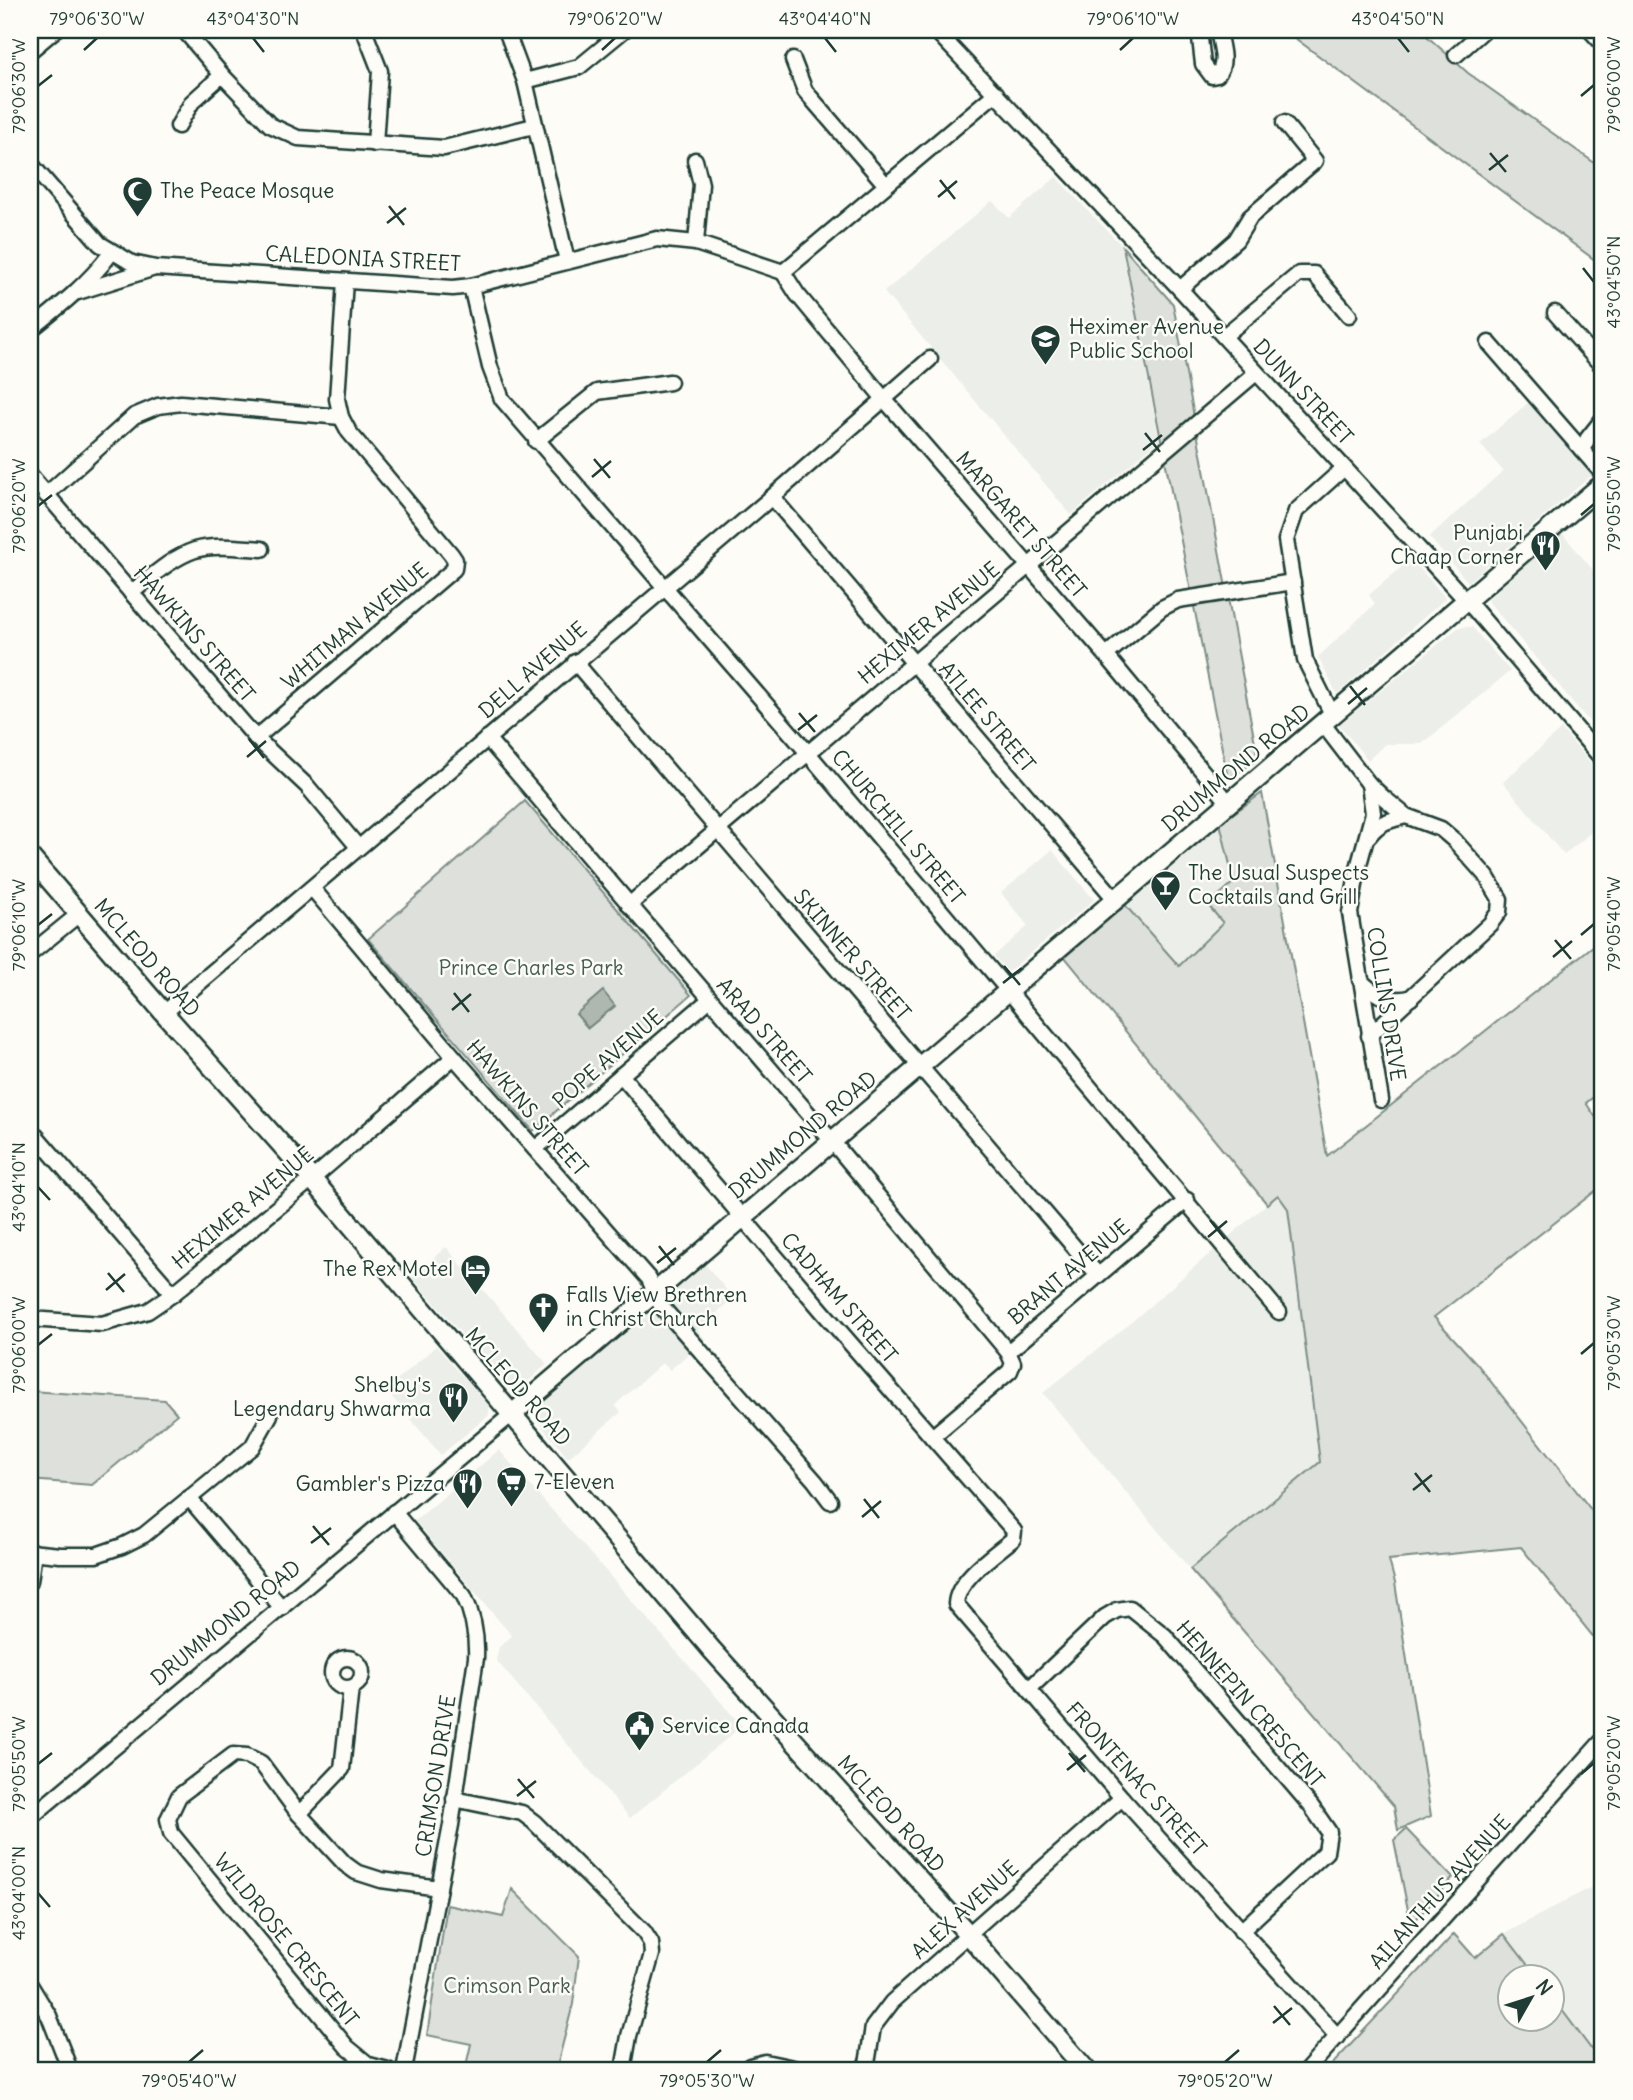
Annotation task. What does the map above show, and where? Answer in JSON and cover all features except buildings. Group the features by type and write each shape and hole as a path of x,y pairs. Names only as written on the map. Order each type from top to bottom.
{"main road":[{"name":"DRUMMOND ROAD","path":"511,1415 1603,484"},
{"name":"MCLEOD ROAD","path":"30,857 312,1179 712,1650 970,1935 1086,2070"}],"street":[{"path":"30,51 55,30"},
{"path":"184,30 270,125 298,138 444,148 534,126"},
{"path":"364,30 380,71 375,144"},
{"path":"506,30 525,81 567,261"},
{"path":"525,81 579,67 624,30"},
{"name":"DUNN STREET","path":"935,30 1224,336 1467,601 1603,760"},
{"path":"1199,30 1203,64 1212,76 1223,69 1224,63 1218,30"},
{"path":"1456,55 1484,30"},
{"path":"1590,30 1603,44"},
{"path":"793,60 805,91 886,184"},
{"path":"178,126 192,102 222,75"},
{"path":"783,272 996,93"},
{"path":"1180,289 1236,240 1250,217 1315,161 1284,123"},
{"path":"695,160 701,184 696,243"},
{"name":"CALEDONIA STREET","path":"30,163 91,234 111,253 132,263 156,268 453,288 471,286 657,239 696,243 783,272"},
{"path":"30,330 75,293 111,253"},
{"path":"75,293 156,268"},
{"name":"MARGARET STREET","path":"783,272 797,294 884,399 1106,655 1229,803"},
{"path":"1224,336 1299,274 1314,274 1349,315"},
{"name":"WHITMAN AVENUE","path":"256,738 454,569 455,560 451,554 349,432 341,417 337,399 345,281"},
{"name":"CHURCHILL STREET","path":"471,286 490,367 502,399 1010,990 1279,1312"},
{"path":"1555,313 1603,367"},
{"path":"1489,343 1603,474"},
{"name":"DELL AVENUE","path":"164,1013 772,497 930,359"},
{"name":"HEXIMER AVENUE","path":"629,905 1256,373"},
{"path":"536,441 597,392 670,382"},
{"path":"46,495 134,416 158,407 181,403 341,417"},
{"path":"1582,450 1603,419"},
{"path":"1345,468 1296,511 1286,540 1305,660 1328,720 1369,784 1406,816 1441,829 1455,841 1487,877 1500,900 1499,912 1490,924 1369,1037"},
{"name":"HAWKINS STREET","path":"30,475 256,738 307,786 358,847"},
{"name":"ATLEE STREET","path":"772,497 1115,900"},
{"path":"131,593 176,559 194,550 262,549"},
{"path":"1106,655 1162,608 1178,600 1293,582"},
{"name":"SKINNER STREET","path":"575,662 1098,1275"},
{"name":"ARAD STREET","path":"486,738 831,1140 1008,1352"},
{"name":"COLLINS DRIVE","path":"1369,784 1373,813 1358,868 1350,914 1381,1100"},
{"path":"1368,836 1376,826 1385,821 1406,816"},
{"name":"HAWKINS STREET","path":"312,888 454,1057 649,1279 661,1306 815,1481 830,1502"},
{"path":"30,954 79,914"},
{"path":"1360,980 1370,991 1384,998 1411,998"},
{"name":"POPE AVENUE","path":"535,1149 709,1000"},
{"name":"HEXIMER AVENUE","path":"30,1319 102,1324 148,1311 173,1294 312,1179 454,1057"},
{"name":"CADHAM STREET","path":"621,1075 1014,1531 1013,1539 1004,1547"},
{"path":"30,1129 173,1294"},
{"name":"BRANT AVENUE","path":"933,1437 1010,1371 1013,1363 1008,1352 1187,1200"},
{"path":"30,1581 32,1552 96,1555 144,1535 252,1447 270,1415"},
{"name":"DRUMMOND ROAD","path":"30,1818 511,1415"},
{"path":"189,1498 282,1608"},
{"name":"CRIMSON DRIVE","path":"394,1512 464,1596 471,1610 477,1636 454,1799 404,2070"},
{"name":"FRONTENAC STREET","path":"1004,1547 962,1584 956,1604 1122,1798 1338,2037"},
{"name":"HENNEPIN CRESCENT","path":"1029,1689 1105,1617 1117,1610 1130,1608 1136,1611 1165,1636 1311,1806 1329,1832 1326,1852 1241,1931"},
{"path":"351,1688 342,1769 299,1814 345,1864 356,1872 381,1880 439,1888"},
{"name":"AILANTHUS AVENUE","path":"1307,2070 1603,1740"},
{"name":"WILDROSE CRESCENT","path":"299,1814 261,1763 247,1756 233,1755 179,1796 167,1819 171,1833 347,2047 369,2065 388,2070"},
{"name":"ALEX AVENUE","path":"866,2070 873,2027 892,2002 1122,1798"},
{"path":"454,1799 522,1813 644,1932 651,1943 652,1954 622,2070"},
{"path":"30,1985 49,2016 66,2069"},
{"path":"748,2070 750,2066 765,2062 803,2070"}],"shaded area":[{"name":"Heximer Avenue Public School","path":"1056,177 1123,247 1159,440 1071,515 884,292 992,201 1009,218"},
{"path":"1530,401 1593,474 1468,582 1429,537 1503,471 1480,444"},
{"path":"1562,533 1603,582 1603,738 1487,600"},
{"path":"1411,559 1446,598 1337,694 1318,657 1375,604 1369,595"},
{"path":"1459,627 1472,627 1510,671 1422,744 1385,744 1368,760 1339,725"},
{"path":"1561,729 1603,777 1603,822 1564,855 1503,782"},
{"path":"1220,823 1234,883 1223,923 1179,966 1125,905"},
{"path":"1052,850 1094,900 1008,972 994,956 1028,926 1001,893"},
{"path":"603,991 615,1006 588,1028 576,1014"},
{"path":"1278,1194 1288,1209 1320,1462 1190,1569 1043,1393 1127,1326"},
{"path":"446,1247 547,1364 520,1389 510,1389 412,1277"},
{"path":"705,1264 733,1298 698,1330 705,1339 670,1370 662,1363 615,1405 621,1412 568,1458 537,1420 547,1396"},
{"path":"436,1346 489,1406 489,1415 441,1455 386,1390"},
{"path":"499,1450 742,1726 630,1818 496,1660 499,1647 512,1636 415,1521"},
{"path":"1603,1881 1603,2065 1566,2015 1566,1964 1527,1964 1504,1934"}],"green space":[{"path":"1284,30 1420,30 1468,73 1603,169 1603,266"},
{"path":"1123,247 1173,304 1258,759 1228,779"},
{"path":"1262,793 1327,1156 1603,938 1603,1089 1586,1103 1603,1128 1603,1185 1434,1317 1477,1364 1603,1525 1603,1649 1521,1547 1389,1560 1395,1583 1431,1816 1398,1830 1394,1806 1190,1569 1320,1462 1288,1209 1278,1195 1267,1204 1064,956 1125,905 1179,966 1223,923 1208,905 1234,882 1220,823"},
{"name":"Prince Charles Park","path":"525,801 691,995 533,1131 368,939"},
{"path":"30,1391 165,1400 177,1414 92,1485 30,1480"},
{"path":"1406,1829 1453,1878 1411,1925 1394,1840"},
{"name":"Crimson Park","path":"512,1889 579,1956 573,2004 556,2070 465,2070 471,2044 427,2035 447,1905 503,1917"},
{"path":"1454,1934 1475,1958 1504,1934 1527,1964 1496,1964 1496,2034 1566,2034 1566,2015 1603,2065 1603,2070 1327,2070"}],"place":[{"name":"The Peace Mosque","path":"137,218"},
{"name":"Heximer Avenue Public School","path":"1046,366"},
{"name":"Punjabi Chaap Corner","path":"1546,572"},
{"name":"The Usual Suspects Cocktails and Grill","path":"1165,912"},
{"name":"The Rex Motel","path":"476,1296"},
{"name":"Falls View Brethren in Christ Church","path":"543,1334"},
{"name":"Shelby's Legendary Shwarma","path":"454,1424"},
{"name":"7-Eleven","path":"511,1509"},
{"name":"Gambler's Pizza","path":"468,1511"},
{"name":"Service Canada","path":"639,1753"}]}
